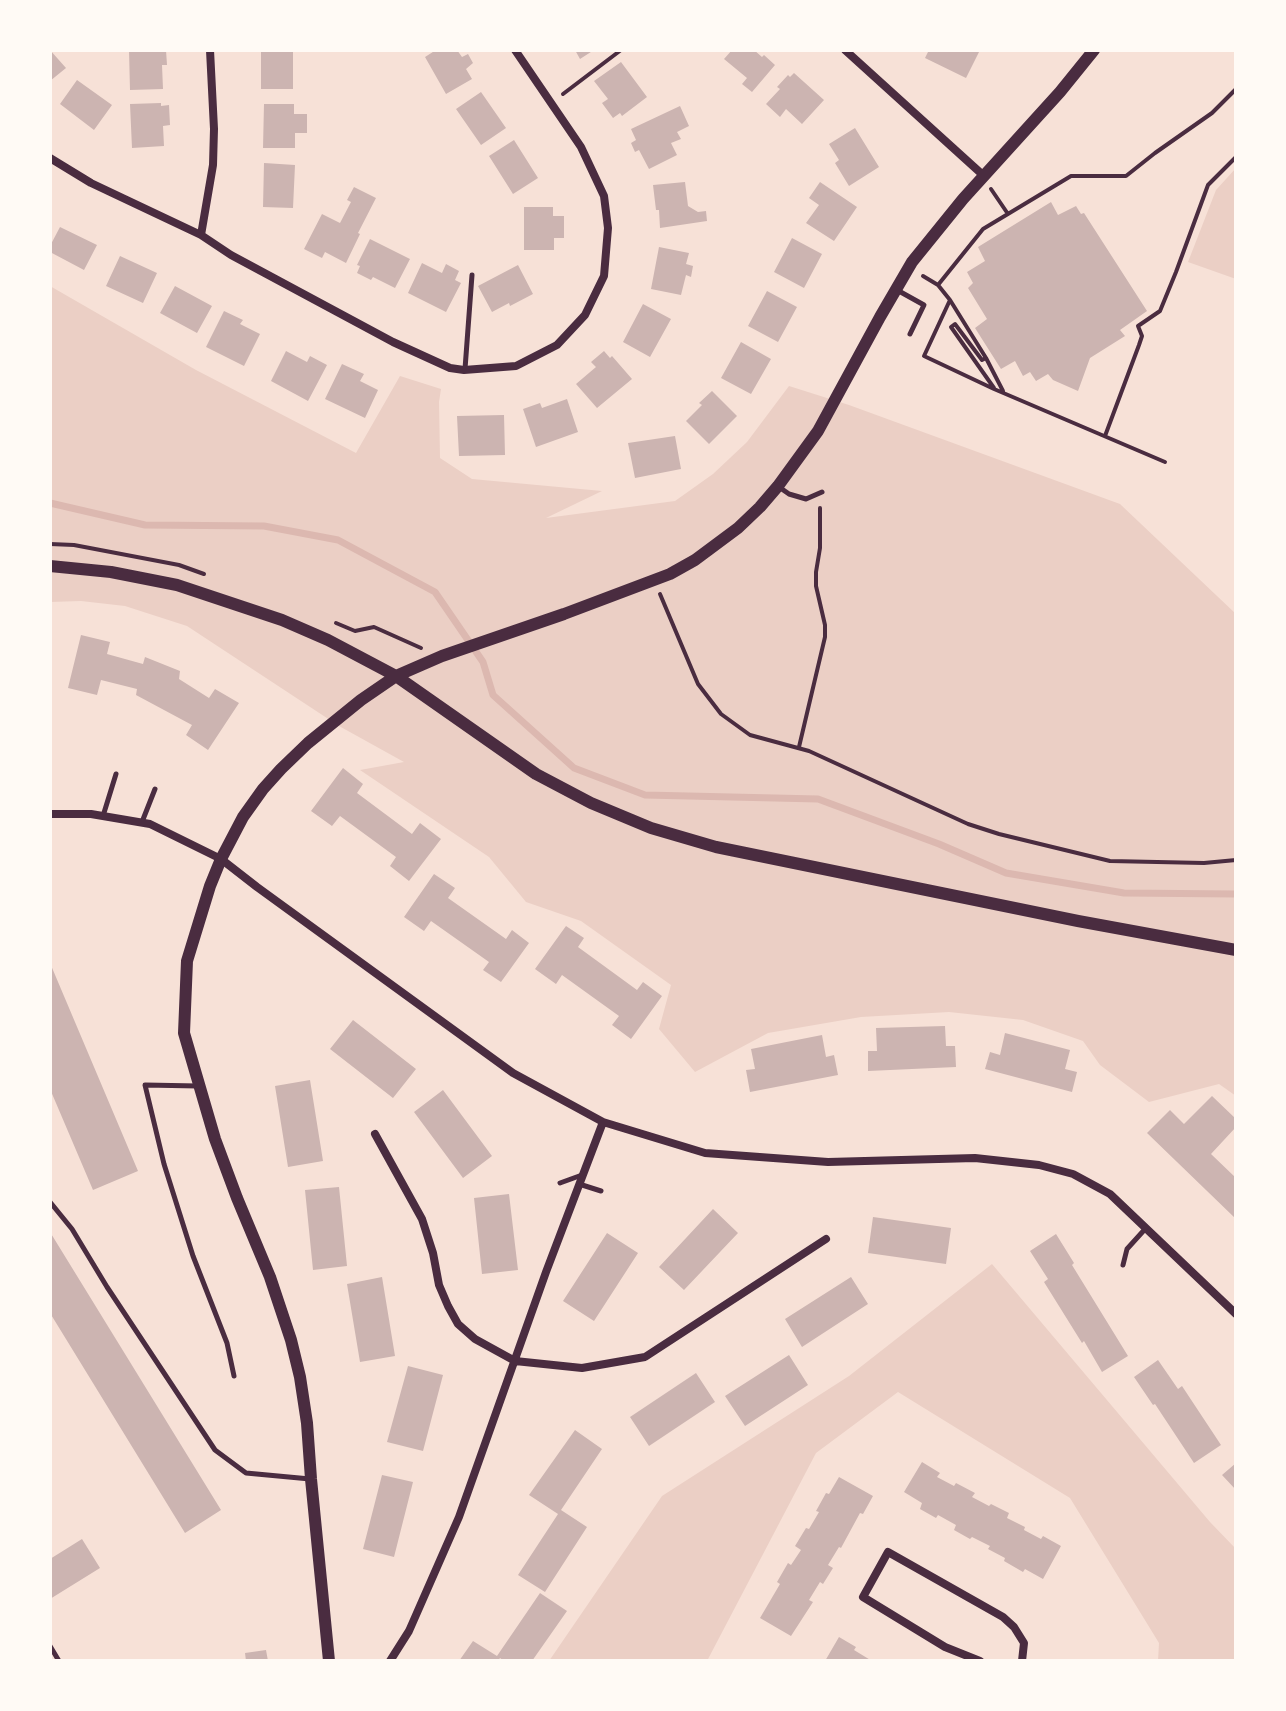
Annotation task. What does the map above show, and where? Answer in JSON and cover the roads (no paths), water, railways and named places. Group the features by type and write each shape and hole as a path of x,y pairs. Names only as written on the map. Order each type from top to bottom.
{"street":[{"path":"201,235 213,165 210,50"},
{"path":"50,158 91,183 201,235 231,255 393,342 450,368 464,370 516,366 557,345 585,315 604,276 608,228 604,196 581,147 515,50"},
{"path":"845,50 986,181"},
{"path":"329,1661 300,1377 270,1277 215,1139 184,1033 187,961 221,859 243,817 281,769 361,700 396,676 437,658 670,574 695,560 738,528 778,486 818,431 912,262 963,199 986,181 1094,50"},
{"path":"50,566 111,572 177,585 282,620 328,640 396,676 536,774 591,803 651,828 731,851 1236,950"},
{"path":"50,814 103,816 150,824 221,859 513,1073 603,1122 705,1153 828,1162 975,1158 1039,1165 1073,1174 1110,1194 1236,1314"},
{"path":"390,1661 409,1631 459,1517 603,1122"},
{"path":"375,1134 422,1219 439,1285 458,1324 475,1339 515,1361 582,1368 645,1357 826,1239"},
{"path":"980,1661 945,1647 863,1597 888,1552 1003,1617 1024,1643 1022,1661"}],"lane":[{"path":"464,370 472,275"},
{"path":"895,290 924,305 910,334"},
{"path":"778,486 795,497 806,499 819,493"},
{"path":"103,816 116,774"},
{"path":"142,822 155,789"},
{"path":"199,1086 145,1085 164,1164 193,1256 227,1343 234,1376"},
{"path":"560,1183 583,1175"},
{"path":"579,1184 601,1191"},
{"path":"50,1202 72,1229 215,1450 246,1473 311,1479"},
{"path":"1123,1265 1127,1249 1146,1228"},
{"path":"50,1646 59,1661"}],"waterway":[{"path":"50,503 145,525 264,526 338,540 435,592 483,662 493,695 574,768 645,795 818,799 939,844 1006,873 1124,893 1236,894"}]}
